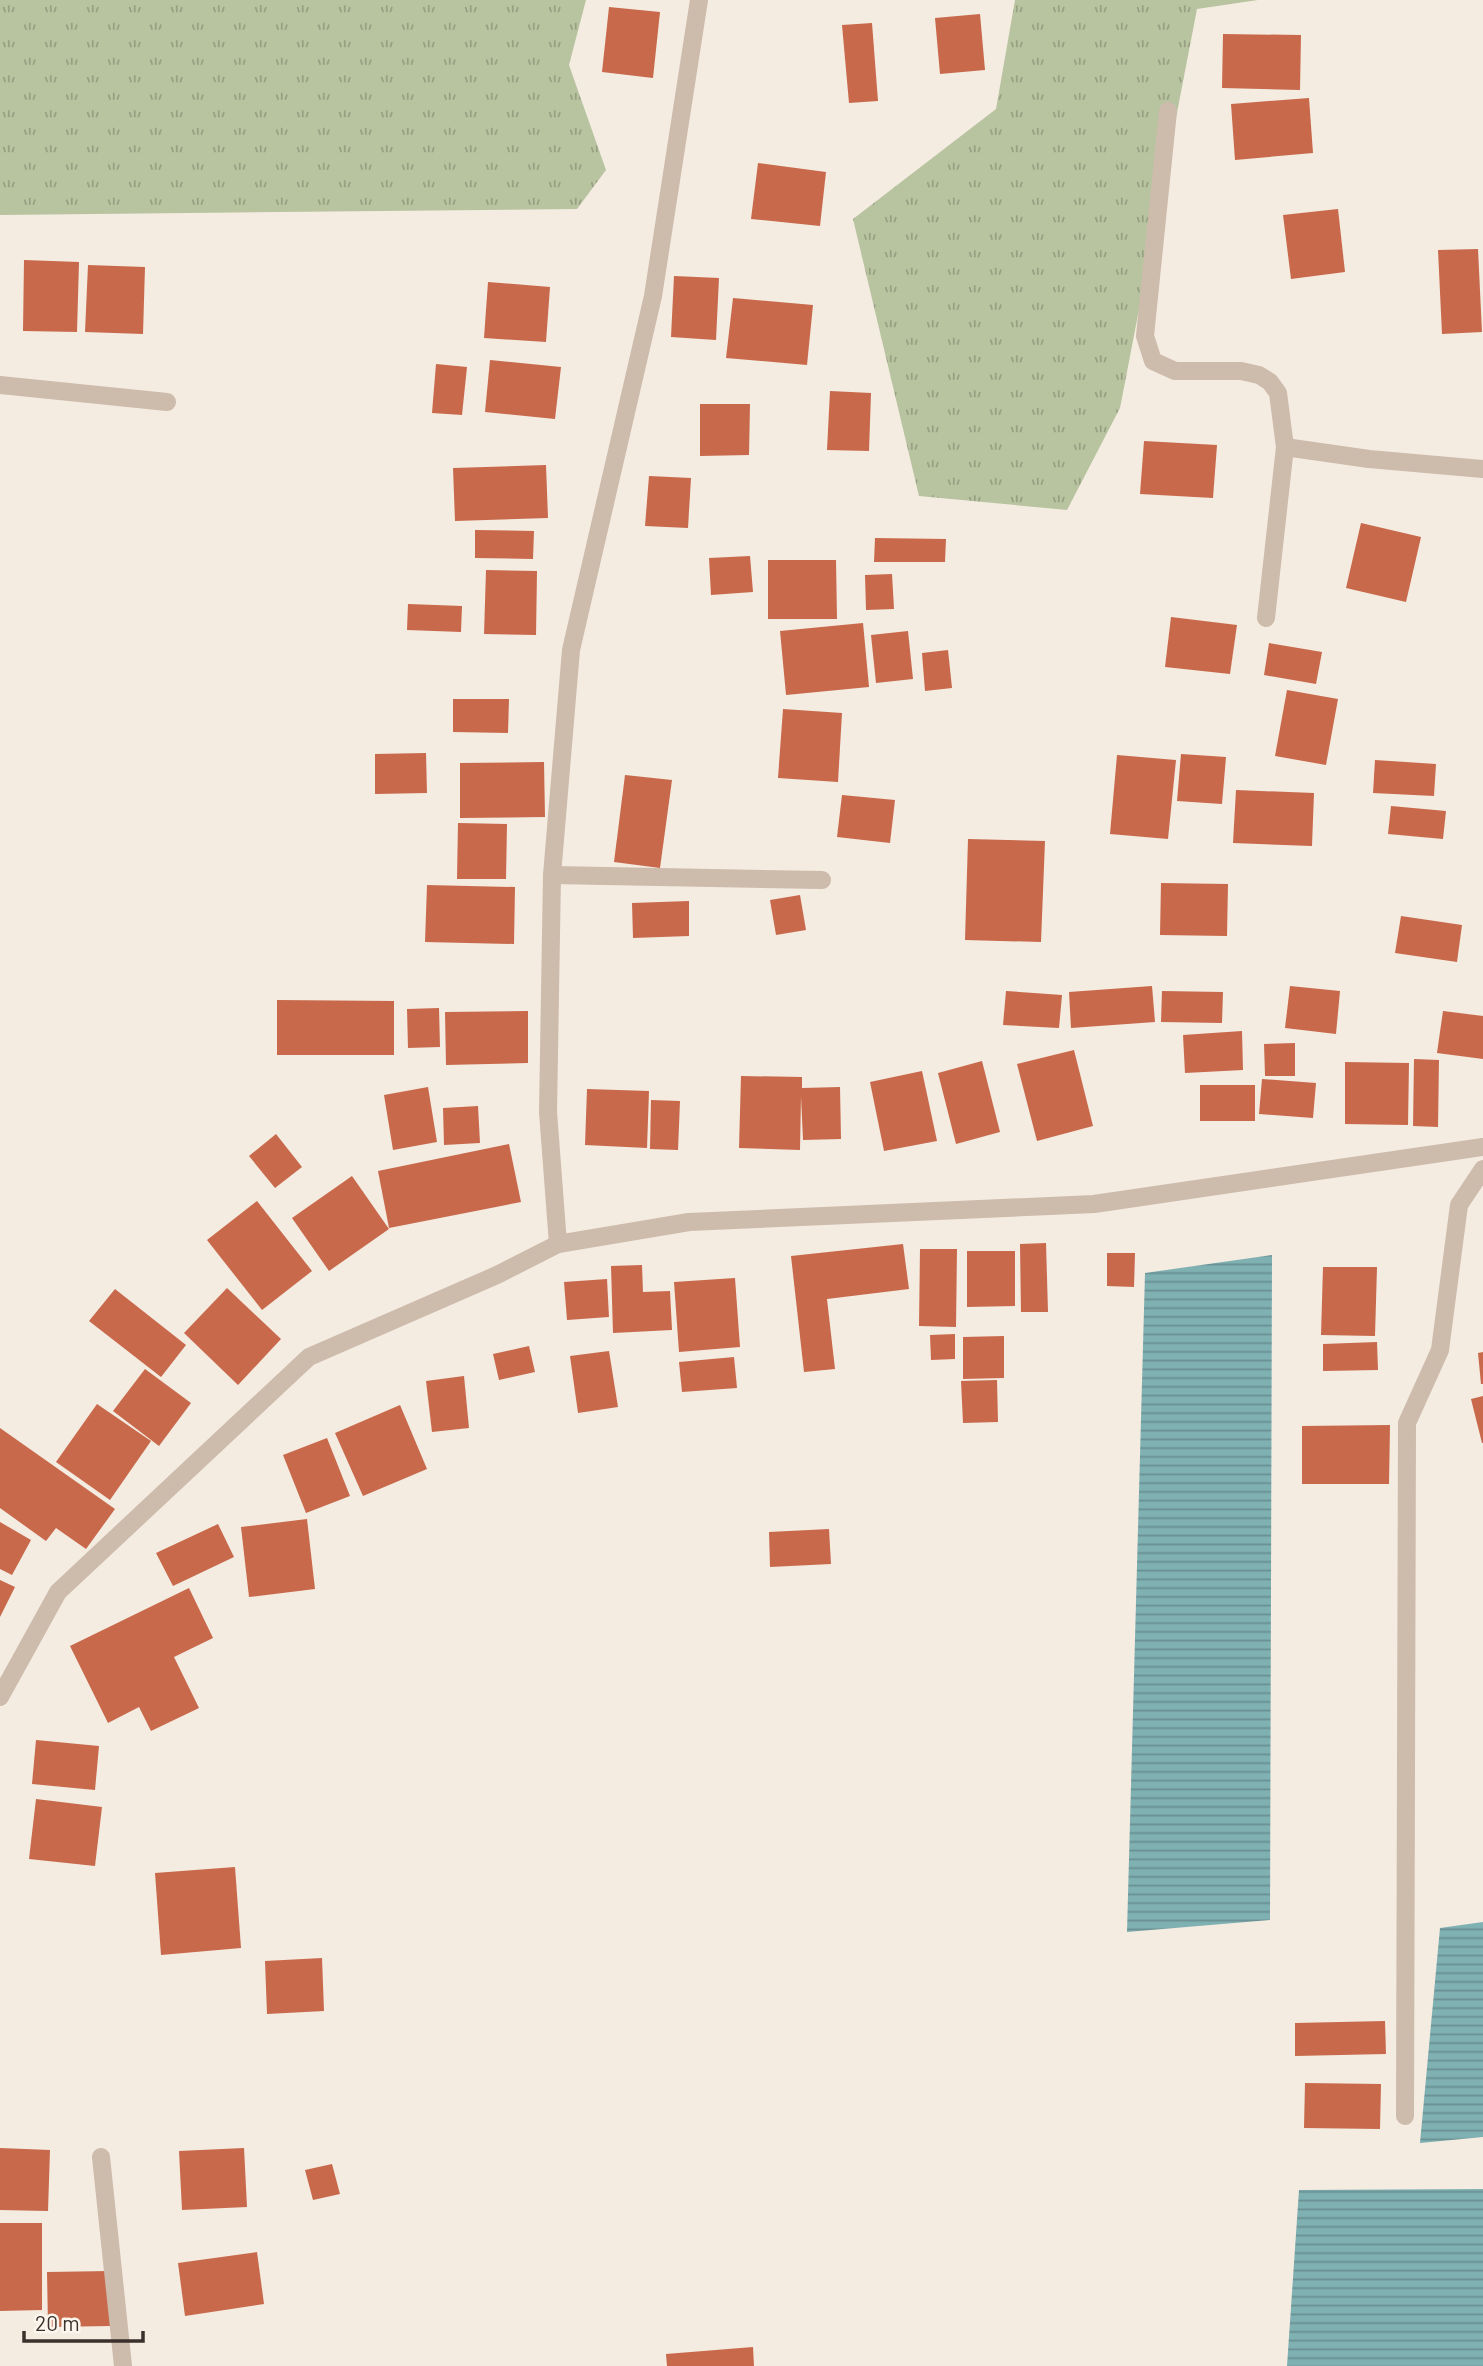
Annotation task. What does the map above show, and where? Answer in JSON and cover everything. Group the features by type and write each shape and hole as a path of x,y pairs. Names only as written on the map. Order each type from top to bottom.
{"street":[{"path":"558,1244 548,1112 552,875 571,650 653,296 699,0"},
{"path":"1168,111 1145,336 1153,361 1175,371 1241,371 1259,375 1270,382 1278,393 1284,447 1266,618"},
{"path":"0,385 167,401"},
{"path":"1284,447 1483,469"},
{"path":"552,875 822,880"},
{"path":"0,1697 58,1592 309,1357 497,1275 558,1244 689,1222 1094,1204 1483,1147"},
{"path":"1405,2116 1407,1423 1440,1350 1459,1205 1483,1169"},
{"path":"101,2157 124,2366"}],"green space":[{"path":"0,0 586,0 569,65 606,170 577,209 0,215"},
{"path":"1015,0 1258,0 1197,9 1120,408 1067,510 919,496 853,219 996,109"}],"water":[{"path":"1272,1255 1270,1920 1127,1932 1145,1273"},
{"path":"1483,1922 1483,2137 1420,2143 1440,1928"},
{"path":"1483,2189 1483,2366 1287,2366 1299,2190"}],"building":[{"path":"609,7 660,12 653,78 602,72"},
{"path":"980,14 985,70 940,74 935,18"},
{"path":"872,23 878,101 849,103 842,25"},
{"path":"1223,34 1301,35 1300,90 1222,88"},
{"path":"1309,98 1313,153 1235,160 1231,104"},
{"path":"758,163 826,172 820,226 751,219"},
{"path":"1338,209 1345,272 1291,279 1283,215"},
{"path":"1478,249 1482,332 1442,334 1438,250"},
{"path":"24,260 79,262 77,332 23,331"},
{"path":"88,265 145,267 143,334 85,332"},
{"path":"674,276 719,278 716,340 671,337"},
{"path":"488,282 550,287 546,342 484,338"},
{"path":"733,298 813,305 807,365 726,358"},
{"path":"490,360 561,367 555,419 485,412"},
{"path":"436,364 467,367 462,415 432,413"},
{"path":"830,391 871,393 869,451 827,450"},
{"path":"700,404 750,404 749,455 700,456"},
{"path":"1144,441 1217,445 1213,498 1140,494"},
{"path":"546,465 548,518 455,521 453,468"},
{"path":"649,476 691,478 688,528 645,526"},
{"path":"1361,523 1421,537 1406,602 1346,588"},
{"path":"475,530 534,531 533,559 475,558"},
{"path":"875,538 946,539 945,562 874,562"},
{"path":"750,556 753,592 711,595 709,558"},
{"path":"768,560 836,560 837,619 768,619"},
{"path":"486,570 537,571 536,635 484,634"},
{"path":"892,574 894,609 866,610 865,575"},
{"path":"408,604 462,606 461,632 407,630"},
{"path":"1171,617 1237,625 1230,674 1165,667"},
{"path":"863,623 869,687 786,695 780,631"},
{"path":"908,631 913,679 876,683 871,635"},
{"path":"1269,643 1322,652 1316,684 1264,675"},
{"path":"948,650 952,688 925,691 922,653"},
{"path":"1287,690 1338,699 1326,765 1275,756"},
{"path":"453,699 509,699 508,733 453,732"},
{"path":"783,709 842,713 838,782 778,778"},
{"path":"426,753 427,793 375,794 375,754"},
{"path":"1181,754 1226,757 1222,804 1177,801"},
{"path":"1117,755 1176,760 1168,839 1110,834"},
{"path":"1375,760 1436,764 1434,796 1373,793"},
{"path":"544,762 545,817 460,818 460,763"},
{"path":"625,775 672,780 660,868 614,862"},
{"path":"1236,790 1314,793 1312,846 1233,843"},
{"path":"842,795 895,800 890,843 837,837"},
{"path":"1391,806 1446,811 1443,839 1388,834"},
{"path":"458,823 507,824 506,879 457,879"},
{"path":"968,839 1045,841 1041,942 965,940"},
{"path":"1161,883 1228,884 1227,936 1160,935"},
{"path":"427,885 515,887 514,944 425,942"},
{"path":"800,895 806,930 776,935 770,900"},
{"path":"689,901 689,936 633,938 632,903"},
{"path":"1401,916 1462,925 1457,962 1395,953"},
{"path":"1152,986 1155,1022 1071,1028 1069,992"},
{"path":"1290,986 1340,991 1336,1034 1285,1028"},
{"path":"1006,991 1062,995 1059,1028 1003,1025"},
{"path":"1162,991 1223,992 1222,1023 1161,1022"},
{"path":"277,1000 394,1001 394,1055 277,1055"},
{"path":"439,1008 440,1047 408,1048 407,1009"},
{"path":"528,1011 528,1063 446,1065 445,1012"},
{"path":"1443,1011 1483,1016 1483,1059 1437,1053"},
{"path":"1242,1031 1243,1070 1185,1073 1183,1035"},
{"path":"1295,1043 1295,1076 1265,1076 1264,1044"},
{"path":"1074,1050 1093,1126 1037,1141 1017,1064"},
{"path":"1414,1059 1439,1060 1438,1127 1413,1126"},
{"path":"982,1061 1000,1132 956,1144 938,1073"},
{"path":"1345,1062 1409,1063 1408,1125 1345,1124"},
{"path":"922,1071 937,1141 884,1151 870,1082"},
{"path":"741,1076 802,1077 802,1088 840,1087 841,1139 803,1140 801,1096 800,1150 739,1148"},
{"path":"1262,1079 1316,1083 1313,1118 1259,1114"},
{"path":"1200,1085 1255,1085 1255,1121 1200,1121"},
{"path":"428,1087 437,1142 393,1150 384,1095"},
{"path":"587,1089 649,1091 647,1148 585,1145"},
{"path":"651,1100 680,1101 678,1150 650,1149"},
{"path":"478,1106 480,1143 444,1145 443,1108"},
{"path":"276,1134 302,1167 275,1188 249,1156"},
{"path":"509,1144 521,1202 389,1228 378,1171"},
{"path":"352,1176 389,1229 329,1271 292,1218"},
{"path":"257,1201 312,1271 262,1310 207,1240"},
{"path":"1046,1243 1048,1312 1021,1312 1020,1244"},
{"path":"903,1244 909,1289 827,1299 835,1369 804,1372 791,1256"},
{"path":"920,1249 957,1249 956,1327 919,1326"},
{"path":"967,1251 1015,1251 1015,1306 967,1307"},
{"path":"1107,1253 1135,1253 1134,1287 1107,1286"},
{"path":"642,1265 643,1292 670,1291 672,1330 613,1333 611,1266"},
{"path":"1323,1267 1377,1267 1375,1336 1321,1335"},
{"path":"735,1278 740,1347 679,1352 674,1282"},
{"path":"607,1279 609,1317 567,1320 564,1282"},
{"path":"227,1288 281,1339 238,1385 184,1333"},
{"path":"115,1289 186,1345 161,1377 89,1321"},
{"path":"955,1334 955,1359 931,1360 930,1335"},
{"path":"1004,1336 1004,1378 963,1379 963,1337"},
{"path":"1377,1342 1378,1370 1323,1371 1323,1344"},
{"path":"529,1346 535,1372 499,1380 493,1354"},
{"path":"609,1351 618,1407 578,1413 570,1356"},
{"path":"1483,1352 1483,1384 1481,1384 1478,1353"},
{"path":"734,1357 737,1388 682,1392 679,1362"},
{"path":"145,1369 191,1403 159,1446 113,1411"},
{"path":"464,1376 469,1428 432,1432 426,1381"},
{"path":"997,1380 998,1422 963,1423 961,1381"},
{"path":"1483,1396 1483,1443 1482,1443 1471,1399"},
{"path":"97,1404 151,1441 110,1500 56,1462"},
{"path":"400,1405 427,1469 363,1496 335,1433"},
{"path":"1390,1425 1389,1484 1302,1484 1302,1426"},
{"path":"0,1428 115,1509 86,1549 56,1528 46,1541 0,1508"},
{"path":"327,1438 350,1496 306,1513 283,1455"},
{"path":"307,1519 315,1589 249,1597 241,1527"},
{"path":"0,1522 31,1540 12,1575 0,1569"},
{"path":"218,1524 234,1557 173,1586 156,1553"},
{"path":"829,1529 831,1564 770,1567 769,1532"},
{"path":"0,1580 15,1587 0,1617"},
{"path":"189,1588 213,1638 174,1657 199,1708 151,1731 139,1707 108,1723 70,1646"},
{"path":"36,1740 99,1746 95,1790 32,1784"},
{"path":"36,1799 102,1807 95,1866 29,1859"},
{"path":"235,1867 241,1948 161,1955 155,1873"},
{"path":"322,1958 324,2011 267,2014 265,1961"},
{"path":"1385,2021 1386,2054 1295,2056 1295,2023"},
{"path":"1305,2083 1381,2084 1380,2129 1304,2128"},
{"path":"0,2148 50,2150 48,2211 0,2210"},
{"path":"244,2148 247,2207 182,2210 179,2151"},
{"path":"332,2164 340,2194 313,2200 305,2170"},
{"path":"0,2223 42,2223 42,2310 0,2311"},
{"path":"257,2252 264,2304 185,2316 178,2263"},
{"path":"110,2271 111,2326 48,2327 47,2272"},
{"path":"753,2347 754,2366 667,2366 666,2354"}]}
